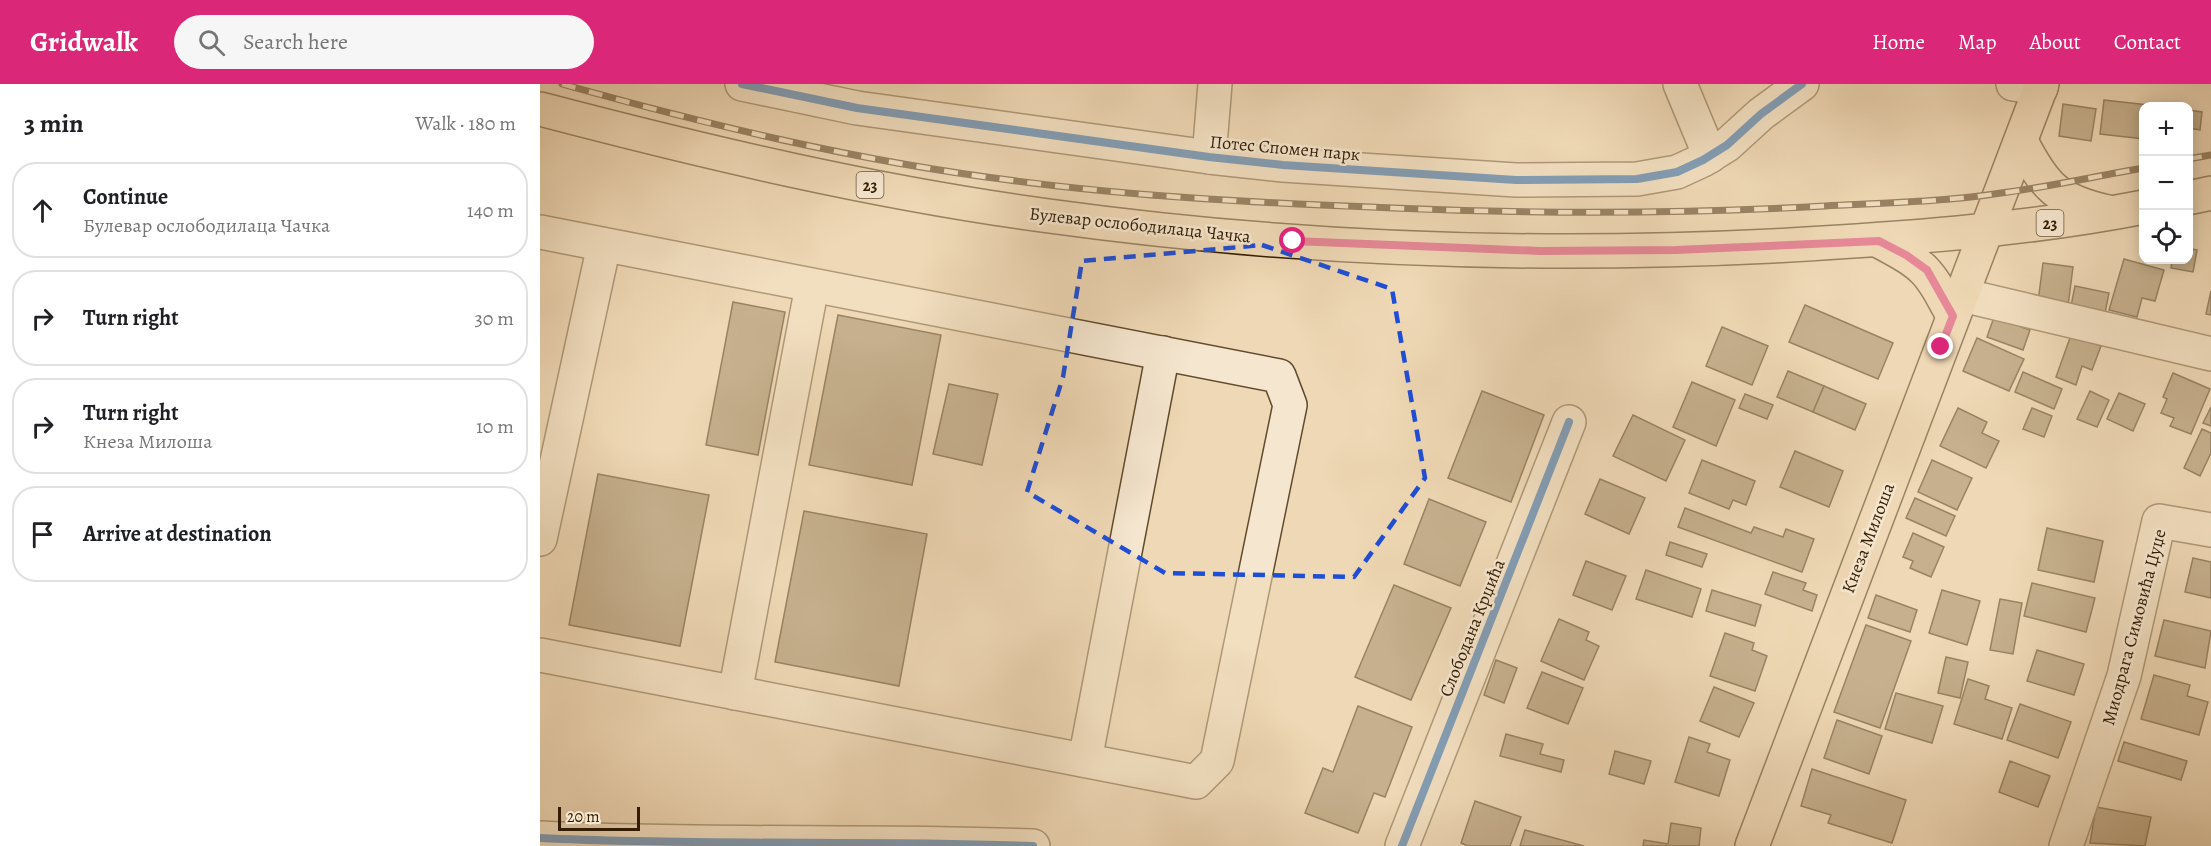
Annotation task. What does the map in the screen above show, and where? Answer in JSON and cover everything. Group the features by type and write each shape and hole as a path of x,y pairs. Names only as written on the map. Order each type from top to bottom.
{"main road":[{"name":"Кнеза Милоша","path":"1752,846 1957,306 1988,232 2021,141 2032,85"},
{"name":"Булевар ослободилаца Чачка","path":"540,109 758,163 864,184 1050,216 1293,241 1540,251 1676,250 1879,241 1988,232 2128,210"},
{"path":"2021,141 2043,181 2060,195 2091,208 2128,210"},
{"path":"2193,197 2211,193"},
{"path":"1879,241 1906,255 1927,270 1957,306"}],"street":[{"name":"Потес Спомен парк","path":"742,84 859,96 1209,157 1283,165 1516,180 1636,179 1677,172 1710,156 1802,84"},
{"path":"1209,157 1215,84"},
{"path":"1680,84 1710,156"},
{"path":"540,232 1279,376 1290,405 1217,761 1196,782 540,655"},
{"path":"540,539 604,245"},
{"path":"735,693 812,286"},
{"path":"1957,306 2211,354"},
{"path":"1085,760 1163,353"},
{"name":"Слободана Крџића","path":"1402,846 1569,422"},
{"name":"Миодрага Симовића Џуџе","path":"2066,846 2124,676 2159,521 2211,530"},
{"path":"540,838 638,843 920,842 1033,846"}],"highlighted area":[{"path":"1262,245 1392,289 1425,478 1354,577 1165,573 1027,492 1063,377 1082,261"}],"building":[{"path":"2104,100 2139,104 2139,138 2100,134"},
{"path":"2063,104 2096,109 2091,141 2059,136"},
{"path":"2193,111 2202,112 2200,130 2193,129"},
{"path":"2193,249 2197,250 2193,272 2171,268 2172,264 2193,264"},
{"path":"2124,259 2164,270 2155,301 2142,298 2137,317 2109,310"},
{"path":"2043,263 2073,267 2068,306 2038,302"},
{"path":"2075,286 2109,293 2105,313 2071,306"},
{"path":"2211,291 2211,315 2206,314"},
{"path":"733,302 785,312 758,455 706,445"},
{"path":"1805,305 1893,343 1878,379 1789,342"},
{"path":"838,315 941,335 912,485 809,465"},
{"path":"1994,317 2030,330 2023,350 1987,337"},
{"path":"1722,327 1768,346 1752,385 1706,366"},
{"path":"2071,335 2101,346 2092,370 2082,366 2076,385 2056,377"},
{"path":"1977,338 2024,359 2009,391 1963,371"},
{"path":"1788,371 1824,386 1813,412 1777,397"},
{"path":"2023,372 2062,389 2054,409 2015,392"},
{"path":"2173,373 2210,389 2191,434 2170,426 2174,418 2161,413 2167,399 2163,397"},
{"path":"1692,382 1735,400 1716,446 1673,427"},
{"path":"949,384 998,394 982,465 933,454"},
{"path":"1824,386 1866,404 1855,430 1813,412"},
{"path":"1482,391 1544,415 1511,502 1448,478"},
{"path":"2090,391 2109,400 2097,427 2077,419"},
{"path":"2119,393 2145,404 2133,431 2107,419"},
{"path":"1745,394 1773,405 1767,419 1739,408"},
{"path":"2211,407 2211,426 2203,423"},
{"path":"1958,408 1987,422 1982,433 1999,441 1986,468 1940,446"},
{"path":"2032,408 2052,416 2044,437 2023,429"},
{"path":"1633,415 1685,440 1666,481 1613,456"},
{"path":"2202,429 2211,433 2211,453 2200,476 2184,468"},
{"path":"1795,451 1843,471 1829,507 1780,487"},
{"path":"1702,460 1755,481 1746,505 1733,500 1729,509 1689,493"},
{"path":"1932,460 1972,478 1957,510 1918,492"},
{"path":"598,474 709,495 680,646 569,625"},
{"path":"1600,479 1645,498 1629,534 1585,514"},
{"path":"1915,498 1955,516 1946,536 1906,518"},
{"path":"1429,499 1486,522 1460,586 1404,564"},
{"path":"1685,508 1751,533 1754,527 1783,537 1786,529 1814,539 1802,572 1678,527"},
{"path":"804,511 927,534 899,686 775,662"},
{"path":"2047,528 2103,541 2094,582 2038,570"},
{"path":"1913,533 1944,547 1931,577 1910,568 1913,561 1903,557"},
{"path":"1670,542 1707,554 1702,567 1666,555"},
{"path":"2193,558 2211,562 2211,598 2185,592"},
{"path":"1586,561 1626,576 1612,610 1573,595"},
{"path":"1646,570 1701,589 1692,617 1636,599"},
{"path":"1773,572 1806,583 1803,590 1817,595 1812,611 1765,594"},
{"path":"2032,583 2095,598 2086,632 2024,616"},
{"path":"1394,585 1451,608 1411,700 1355,677"},
{"path":"1712,590 1761,605 1755,626 1706,611"},
{"path":"1942,590 1980,601 1967,645 1929,633"},
{"path":"1876,595 1917,610 1910,632 1868,618"},
{"path":"2000,599 2022,603 2013,654 1990,650"},
{"path":"1559,619 1589,632 1586,640 1599,646 1584,680 1541,661"},
{"path":"2164,620 2211,631 2205,668 2155,656"},
{"path":"1866,625 1911,641 1880,728 1834,712"},
{"path":"1725,633 1754,643 1752,650 1767,656 1755,691 1710,676"},
{"path":"2037,650 2084,664 2074,695 2027,681"},
{"path":"1946,657 1968,662 1960,698 1938,693"},
{"path":"1496,660 1517,668 1504,703 1484,695"},
{"path":"1542,672 1583,688 1568,724 1527,708"},
{"path":"2154,675 2190,685 2187,696 2208,702 2199,735 2141,719"},
{"path":"1968,679 1989,686 1985,699 2012,708 2002,739 1954,724"},
{"path":"1714,687 1754,703 1739,737 1700,721"},
{"path":"1896,693 1943,706 1932,743 1885,729"},
{"path":"2020,704 2071,722 2058,758 2007,740"},
{"path":"1358,706 1412,727 1385,797 1374,793 1358,833 1305,813 1323,768 1333,772"},
{"path":"1837,720 1882,736 1869,774 1824,758"},
{"path":"1506,734 1543,744 1540,754 1564,760 1561,772 1500,756"},
{"path":"1689,737 1710,744 1707,752 1730,760 1719,796 1675,782"},
{"path":"2124,742 2187,761 2181,780 2118,761"},
{"path":"1615,751 1651,761 1644,784 1609,774"},
{"path":"2010,761 2050,776 2038,807 1999,792"},
{"path":"1812,769 1906,800 1892,843 1828,823 1831,815 1801,806"},
{"path":"1475,801 1521,817 1510,846 1468,846 1461,843"},
{"path":"2096,807 2151,817 2145,846 2090,843"},
{"path":"1671,823 1701,828 1699,846 1643,846 1644,840 1668,844"},
{"path":"1525,830 1584,846 1520,846"}],"railway":[{"path":"562,84 672,114 896,163 1057,186 1248,201 1447,210 1555,212 1771,209 1913,202 1979,196 2139,169"},
{"path":"2193,158 2211,155"}],"cycle path":[{"path":"742,84 857,108 1209,157 1283,165 1516,180 1637,179 1677,172 1727,145 1761,114 1802,84"},
{"path":"1402,846 1569,422"},
{"path":"540,838 663,842 1033,846"}],"route":[{"path":"1293,241 1540,251 1676,250 1879,241 1921,265 1932,277 1953,316 1941,347"}]}
